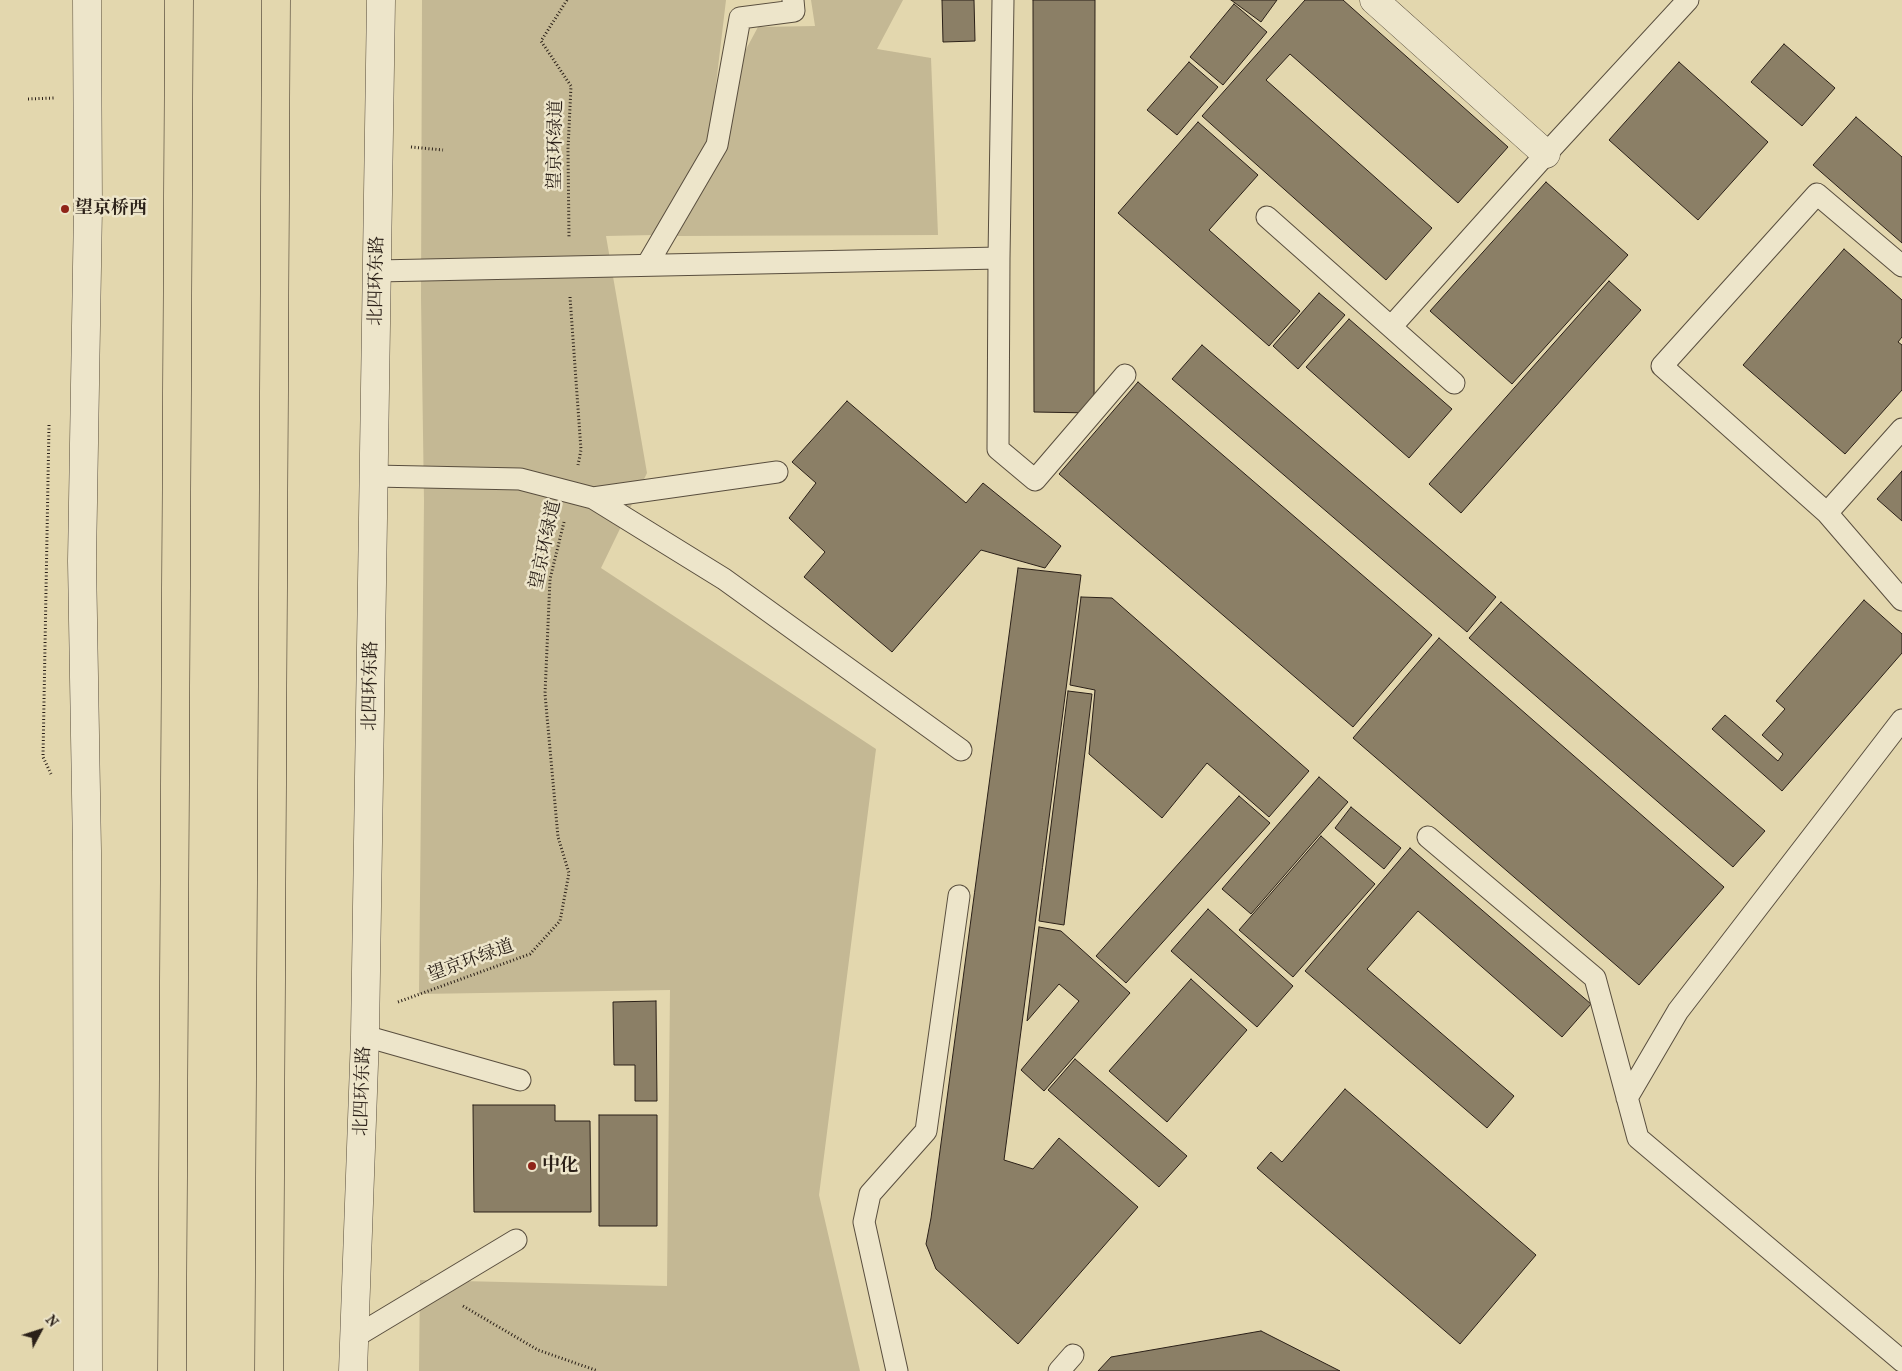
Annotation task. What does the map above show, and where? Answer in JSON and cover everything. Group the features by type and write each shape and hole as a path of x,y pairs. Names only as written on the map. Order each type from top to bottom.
{"highway":[{"path":"172,1371 179,0"},
{"path":"270,1371 276,0"}],"street":[{"path":"87,0 88,208 82,561 87,851 88,1371"},
{"name":"北四环东路","path":"353,1371 366,1025 381,0"},
{"path":"1374,0 1546,154"}],"lane":[{"path":"647,265 716,145 740,18 794,11 793,0"},
{"path":"1003,0 998,258 998,449 1035,480 1125,375"},
{"path":"1391,327 1546,154 1688,0"},
{"path":"1902,266 1817,194 1662,366 1827,513 1902,600"},
{"path":"1267,217 1454,383"},
{"path":"377,271 998,258"},
{"path":"1827,513 1902,429"},
{"path":"594,498 777,472"},
{"path":"374,476 520,479 594,498 724,579 961,750"},
{"path":"1627,1098 1678,1011 1902,720"},
{"path":"1428,837 1595,978 1638,1138 1902,1361"},
{"path":"897,1371 864,1222 870,1194 926,1131 959,896"},
{"path":"366,1025 520,1080"},
{"path":"353,1338 516,1240"},
{"path":"1059,1371 1073,1355"}],"path":[{"name":"望京环绿道","path":"366,1025 530,954 560,921 569,874 558,837 545,694 550,579 582,450 569,267 568,149 571,86 541,41 567,0"},
{"path":"434,1289 538,1350 598,1371"}],"shaded area":[{"path":"422,0 726,0 710,135 654,235 606,236 647,473 601,568 876,749 819,1195 860,1371 419,1371 420,1280 667,1286 670,990 419,994 424,501 421,298"},
{"path":"811,0 903,0 877,49 931,58 938,235 677,236 725,152 737,66 758,27 815,26"}],"building":[{"path":"942,0 974,0 975,41 943,42"},
{"path":"1033,0 1095,0 1094,413 1034,412"},
{"path":"1231,0 1277,0 1261,22"},
{"path":"1305,0 1343,0 1508,147 1458,203 1290,54 1266,80 1432,228 1386,280 1202,116"},
{"path":"1234,4 1267,32 1223,85 1190,57"},
{"path":"1784,44 1835,88 1802,126 1751,82"},
{"path":"1189,62 1218,87 1177,135 1147,110"},
{"path":"1679,62 1768,142 1698,220 1609,140"},
{"path":"1856,117 1902,157 1902,243 1813,165"},
{"path":"1198,122 1258,175 1209,230 1300,311 1269,346 1118,213"},
{"path":"1546,182 1628,255 1512,384 1430,311"},
{"path":"1844,249 1902,300 1902,337 1898,342 1902,345 1902,390 1845,454 1743,365"},
{"path":"1609,281 1641,310 1461,513 1429,484"},
{"path":"1319,293 1345,315 1298,369 1273,346"},
{"path":"1349,319 1452,409 1409,458 1306,367"},
{"path":"1202,345 1496,597 1467,632 1172,379"},
{"path":"1138,382 1432,635 1353,727 1059,474"},
{"path":"847,401 966,503 983,483 1061,546 1045,568 981,550 892,652 804,577 825,552 789,518 816,483 792,462"},
{"path":"1902,471 1902,521 1877,499"},
{"path":"1018,568 1081,575 1004,1160 1033,1169 1059,1138 1138,1207 1018,1344 936,1269 926,1244"},
{"path":"1081,597 1112,598 1309,771 1269,817 1207,763 1162,818 1089,754 1095,690 1070,685"},
{"path":"1864,600 1902,634 1902,653 1782,791 1712,729 1725,715 1778,761 1783,754 1762,735 1785,709 1776,701"},
{"path":"1501,602 1765,831 1733,867 1469,638"},
{"path":"1439,638 1724,887 1639,985 1353,738"},
{"path":"1068,691 1092,694 1064,925 1039,921"},
{"path":"1319,777 1348,802 1251,914 1222,889"},
{"path":"1239,796 1270,823 1126,983 1096,956"},
{"path":"1351,807 1401,848 1384,869 1335,828"},
{"path":"1321,836 1375,884 1293,977 1239,930"},
{"path":"1410,848 1591,1004 1562,1037 1418,911 1367,969 1514,1096 1487,1128 1305,971"},
{"path":"1208,909 1293,986 1257,1027 1171,951"},
{"path":"1039,927 1061,931 1130,993 1044,1091 1021,1070 1079,1001 1059,984 1027,1021"},
{"path":"1191,979 1247,1030 1167,1122 1109,1071"},
{"path":"656,1001 657,1101 635,1101 635,1065 614,1065 613,1002"},
{"path":"1075,1059 1187,1156 1159,1187 1048,1090"},
{"path":"1345,1089 1536,1255 1460,1344 1257,1168 1271,1152 1282,1162"},
{"name":"中化","path":"473,1105 555,1105 555,1121 590,1121 591,1212 474,1212"},
{"path":"599,1115 657,1115 657,1226 599,1226"},
{"path":"1261,1331 1340,1371 1098,1371 1111,1357"}],"place":[{"name":"望京桥西","path":"65,209"},
{"name":"中化","path":"532,1166"}]}
